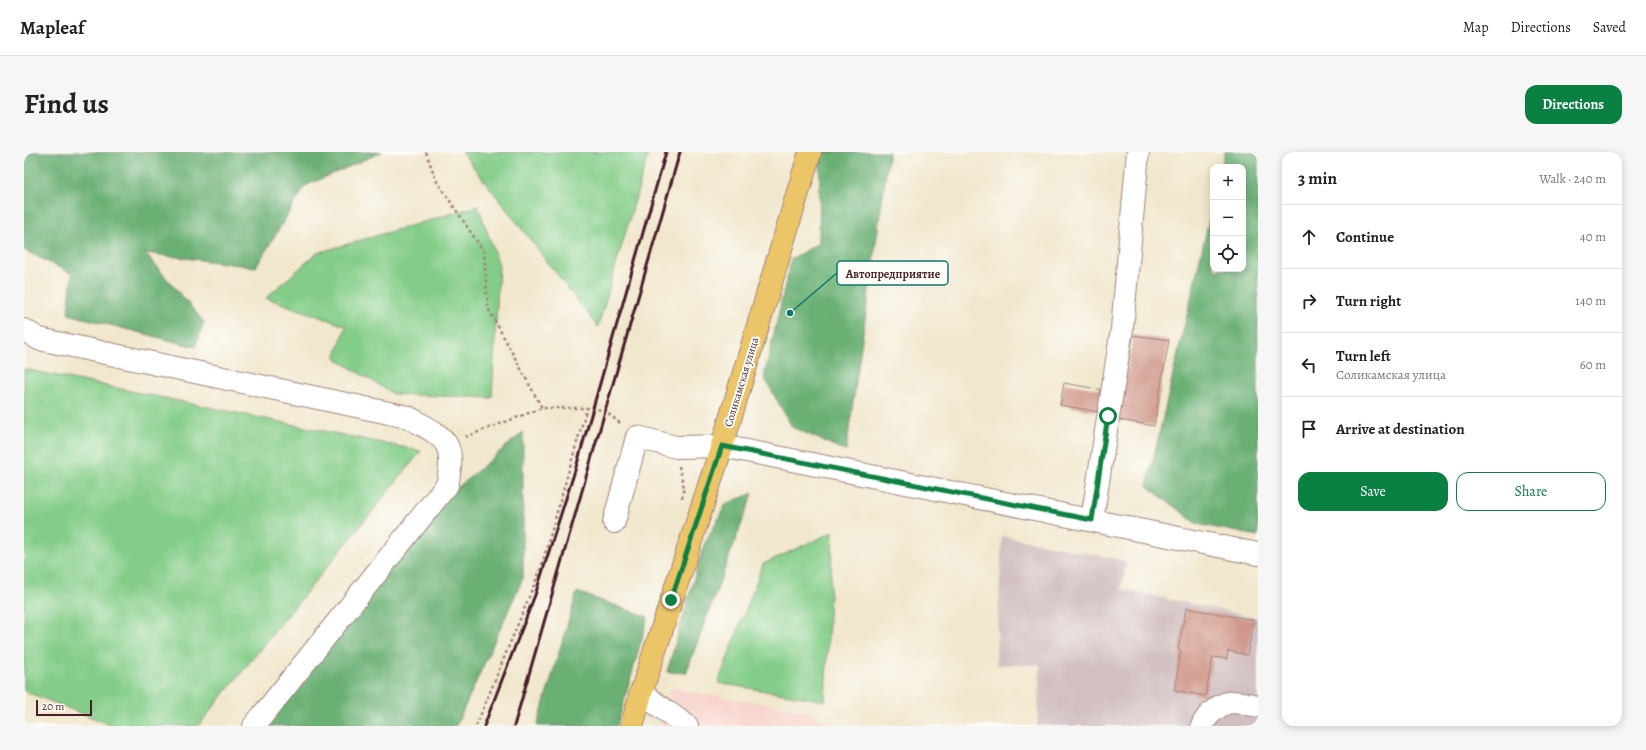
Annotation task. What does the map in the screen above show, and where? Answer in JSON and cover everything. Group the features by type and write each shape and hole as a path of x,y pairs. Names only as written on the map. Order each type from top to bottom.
{"main road":[{"name":"Соликамская улица","path":"632,726 641,693 722,446 810,152"}],"street":[{"path":"1092,520 1122,329 1138,152"},
{"path":"24,330 39,339 408,417 432,430 448,444 452,465 447,485 254,726"},
{"path":"614,522 637,437 676,448 722,446 1258,554"},
{"path":"641,693 688,726"},
{"path":"1202,726 1205,718 1224,703 1236,702 1258,706"}],"path":[{"path":"426,152 436,180 484,252 488,308 542,408"},
{"path":"476,726 541,568 587,407"},
{"path":"448,444 542,408 587,407 605,411 637,437"},
{"path":"676,448 684,488 682,502"}],"shaded area":[{"path":"1002,536 1126,561 1121,589 1258,618 1258,726 1037,726 1040,665 996,665"},
{"path":"670,688 806,711 831,726 660,726"}],"green space":[{"path":"24,152 382,152 305,186 256,267 145,253 204,322 195,347 68,314 72,274 24,250"},
{"path":"462,152 649,152 598,327"},
{"path":"823,152 889,152 846,451 792,427 764,377 791,259 819,243 820,162"},
{"path":"1225,152 1258,152 1258,536 1197,524 1147,486 1210,216 1210,272 1246,272 1246,164 1222,164"},
{"path":"478,206 499,265 492,398 393,394 335,358 346,326 266,298 317,253"},
{"path":"24,369 421,451 198,726 114,726 24,691"},
{"path":"523,432 523,578 456,726 264,726 443,500"},
{"path":"753,493 686,673 667,672 704,545 726,504"},
{"path":"833,532 825,701 718,683 763,564"},
{"path":"577,592 648,617 617,726 537,726"}],"building":[{"path":"1133,335 1169,340 1154,426 1119,420"},
{"path":"1064,383 1103,390 1099,412 1060,405"},
{"path":"1186,608 1254,620 1247,655 1228,651 1227,659 1213,657 1205,696 1174,690 1181,651 1178,650"}],"railway":[{"path":"484,726 535,595 577,464 666,152"},
{"path":"514,726 680,152"}],"place":[{"name":"Автопредприятие","path":"790,313"}],"route":[{"path":"671,600 722,446 1092,520 1108,416"}]}
